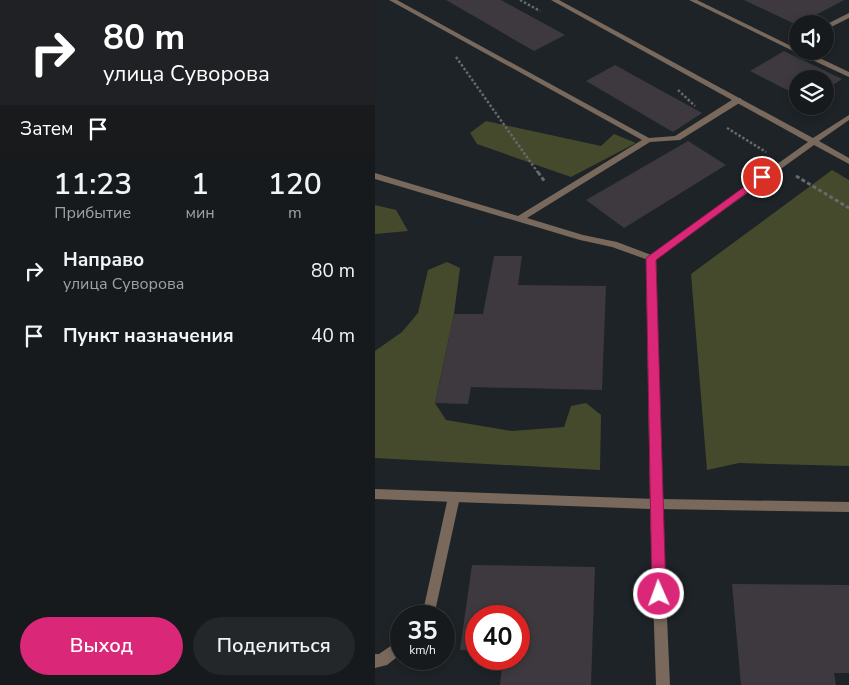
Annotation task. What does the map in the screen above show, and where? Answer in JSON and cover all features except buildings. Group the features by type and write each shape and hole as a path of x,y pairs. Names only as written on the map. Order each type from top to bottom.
{"street":[{"path":"392,0 648,140"},
{"path":"555,0 849,161"},
{"path":"692,0 789,47"},
{"path":"834,23 849,14"},
{"path":"817,60 849,75"},
{"path":"519,219 648,140 677,138 738,100"},
{"path":"651,258 849,117"},
{"path":"375,176 583,238 614,244 651,258"},
{"path":"651,258 656,504 663,685"},
{"path":"375,494 656,504 849,508"},
{"path":"430,605 454,497"},
{"path":"375,661 382,660 390,654"}],"path":[{"path":"520,0 545,14"},
{"path":"453,53 556,197"},
{"path":"672,85 708,117 763,149 778,166 849,208"}],"green space":[{"path":"486,121 601,146 614,134 636,143 571,177 477,144 470,133"},
{"path":"832,170 849,180 849,466 739,463 707,470 691,274"},
{"path":"375,205 396,210 408,231 375,234"},
{"path":"447,262 460,268 454,314 435,403 446,420 512,431 564,427 571,406 586,403 601,415 600,470 375,458 375,351 402,332 418,313 428,270"}],"route":[{"path":"659,594 651,258 762,177"}]}
